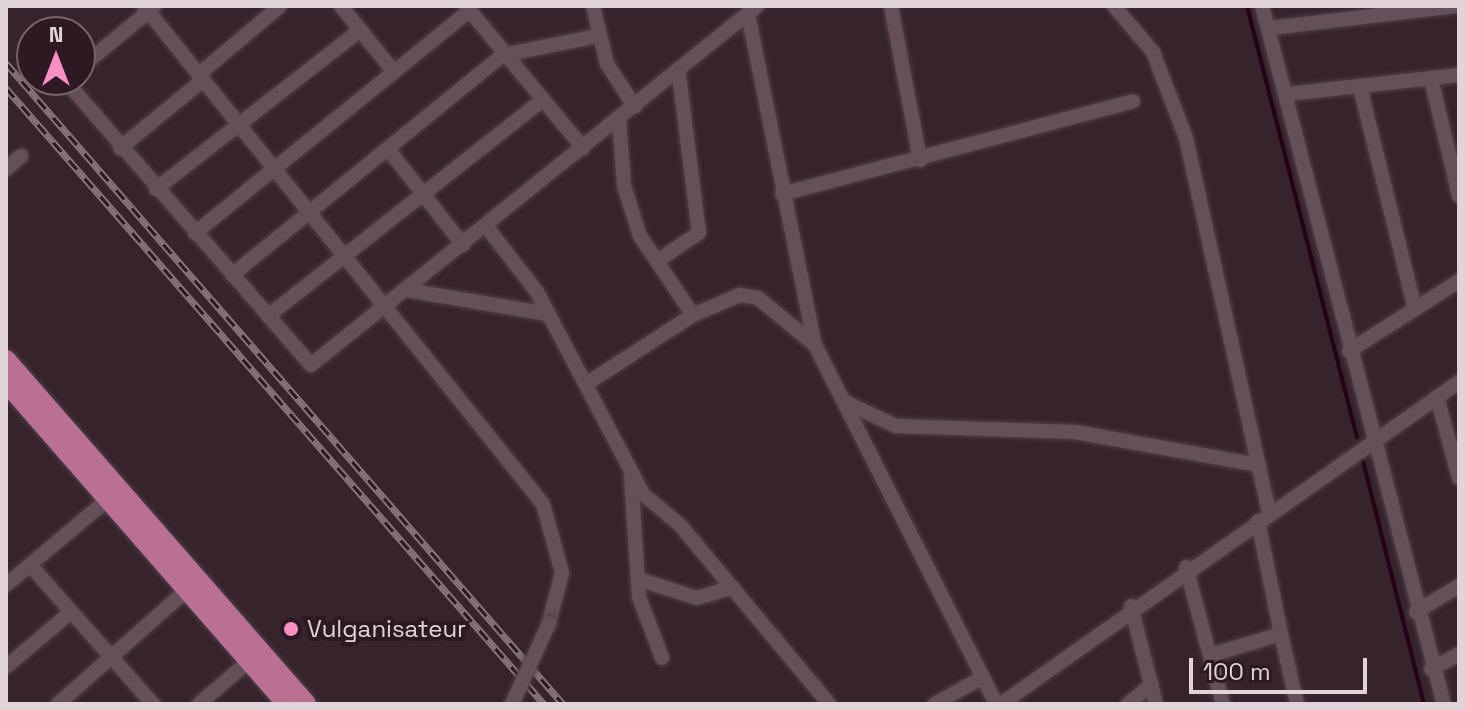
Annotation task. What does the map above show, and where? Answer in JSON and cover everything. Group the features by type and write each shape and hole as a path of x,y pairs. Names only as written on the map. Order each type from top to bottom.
{"highway":[{"path":"6,360 306,704"},
{"path":"6,382 287,704"}],"street":[{"path":"120,148 280,6"},
{"path":"341,6 394,72"},
{"path":"593,6 597,36 635,107"},
{"path":"891,6 920,160"},
{"path":"1114,6 1153,52 1186,138 1259,465 1281,634 1297,704"},
{"path":"1262,6 1271,28 1371,441 1431,669 1444,704"},
{"path":"1271,28 1387,10 1456,6"},
{"path":"96,54 152,7 201,77 274,170 543,504 562,573 549,623 512,704"},
{"path":"195,233 394,72 467,8 583,148"},
{"path":"78,96 311,365 679,74 752,10"},
{"path":"752,10 782,194 815,345 998,704 1186,567 1459,382"},
{"path":"156,189 360,30"},
{"path":"232,275 503,55 597,36"},
{"path":"657,261 699,233 679,74"},
{"path":"1287,94 1459,75"},
{"path":"1431,79 1459,196"},
{"path":"1360,87 1415,309"},
{"path":"268,316 345,259 541,101"},
{"path":"782,194 920,160 1133,101"},
{"path":"619,119 624,186 640,236 693,315"},
{"path":"388,149 463,245"},
{"path":"6,169 21,156"},
{"path":"486,226 548,314 631,473 732,587 829,704"},
{"path":"1349,351 1459,281"},
{"path":"406,290 548,314"},
{"path":"586,384 693,315 740,295 758,298 815,345"},
{"path":"1437,397 1459,478"},
{"path":"845,401 888,423"},
{"path":"862,433 888,423 1075,432 1259,465"},
{"path":"631,473 638,579 645,625 662,658"},
{"path":"6,585 108,499"},
{"path":"30,565 153,704"},
{"path":"1186,567 1223,704"},
{"path":"638,579 697,598 732,587"},
{"path":"1416,612 1459,586"},
{"path":"62,702 187,590"},
{"path":"1131,606 1156,704"},
{"path":"6,667 71,612"},
{"path":"1211,655 1281,634"},
{"path":"1431,669 1459,654"},
{"path":"199,704 249,661"},
{"path":"935,704 983,677"},
{"path":"1128,704 1152,684"}],"waterway":[{"path":"1247,6 1357,437"},
{"path":"1363,461 1424,704"}],"railway":[{"path":"6,63 563,704"},
{"path":"6,88 544,704"}],"place":[{"name":"Vulganisateur","path":"291,629"}]}
